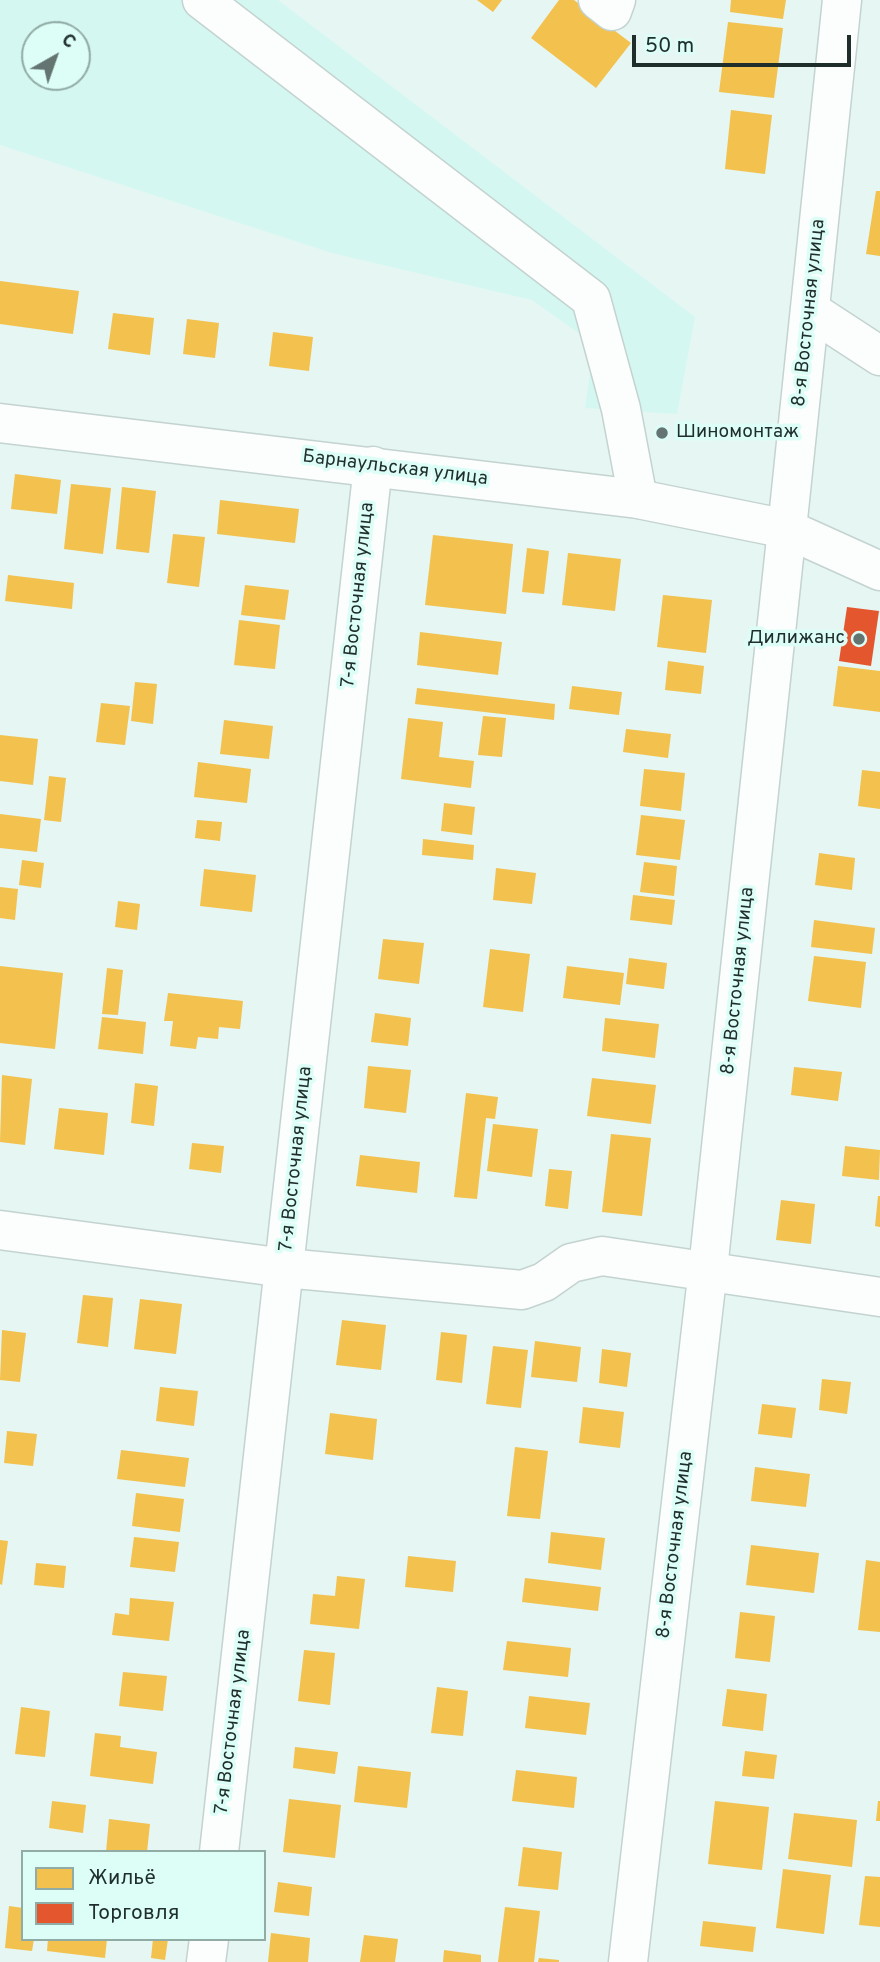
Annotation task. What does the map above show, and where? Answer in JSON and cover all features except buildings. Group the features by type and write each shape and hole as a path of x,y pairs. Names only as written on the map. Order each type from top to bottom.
{"street":[{"path":"202,0 591,299 621,409 638,499"},
{"name":"8-я Восточная улица","path":"628,1962 708,1269 842,0"},
{"path":"811,311 879,355"},
{"name":"Барнаульская улица","path":"0,423 638,499 787,529 880,570"},
{"name":"7-я Восточная улица","path":"219,1850 373,466"},
{"path":"0,1230 285,1268 522,1290 544,1282 571,1263 602,1256 708,1269 880,1297"},
{"path":"206,1962 209,1941"}],"shaded area":[{"path":"0,0 278,0 695,317 677,414 585,408 594,344 532,300 332,253 0,145"}],"place":[{"name":"Шиномонтаж","path":"662,433"},
{"name":"Дилижанс","path":"859,639"}]}
